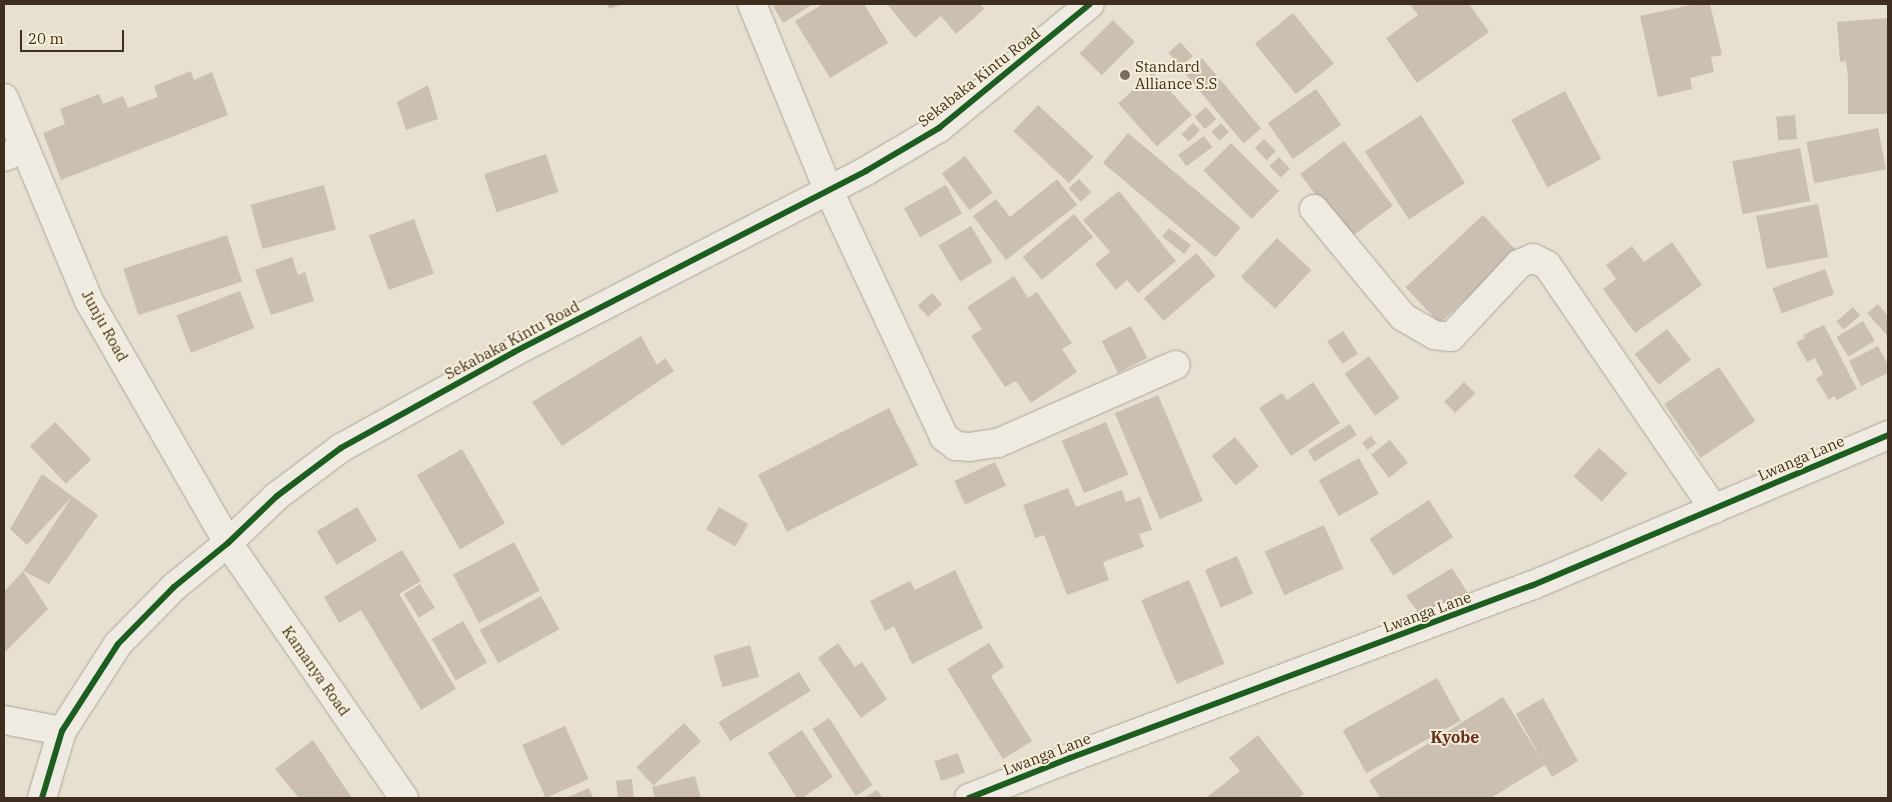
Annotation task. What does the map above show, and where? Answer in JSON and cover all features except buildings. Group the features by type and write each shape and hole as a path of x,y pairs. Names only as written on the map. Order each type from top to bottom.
{"street":[{"path":"752,4 828,189 944,438 956,446 969,447 998,443 1176,365"},
{"name":"Sekabaka Kintu Road","path":"42,798 62,731 118,644 174,587 228,543 277,496 341,448 514,352 866,171 939,128 1090,4"},
{"name":"Junju Road","path":"4,98 14,153 89,301 228,543"},
{"path":"1314,209 1403,317 1434,335 1451,337 1519,264 1533,258 1547,265 1714,509"},
{"name":"Lwanga Lane","path":"969,798 1070,758 1531,586 1888,435"},
{"name":"Kamanya Road","path":"228,543 404,798"},
{"path":"9,728 62,731"}],"cycle path":[{"path":"42,798 62,731 118,644 174,587 228,543 277,496 341,448 514,352 866,171 939,128 1090,4"},
{"path":"969,798 1070,758 1531,586 1888,435"}],"place":[{"name":"Standard Alliance S.S","path":"1125,75"}],"district":[{"name":"Kyobe","path":"1455,737"}]}
